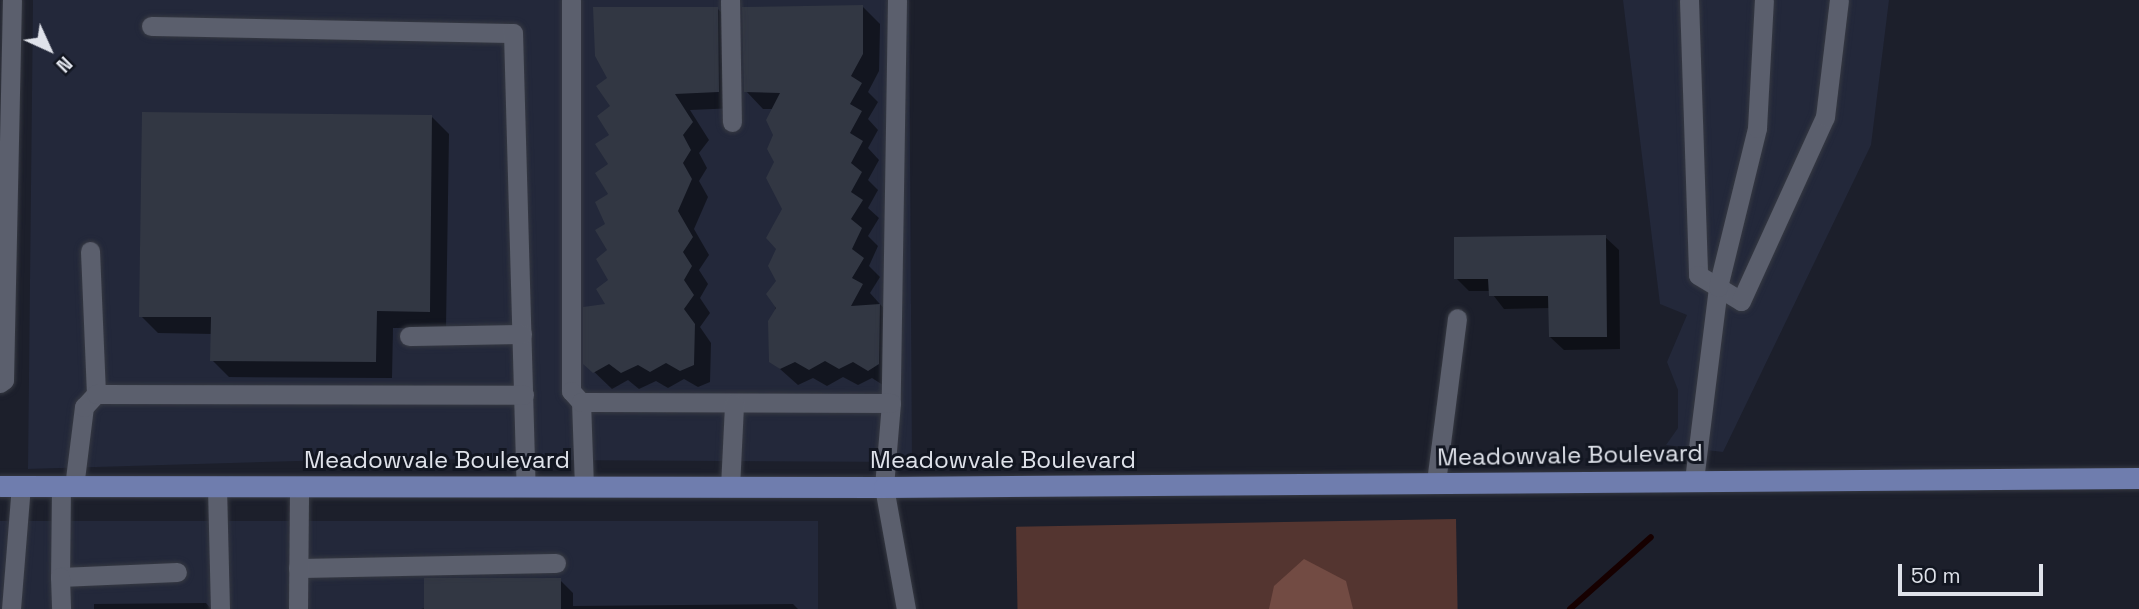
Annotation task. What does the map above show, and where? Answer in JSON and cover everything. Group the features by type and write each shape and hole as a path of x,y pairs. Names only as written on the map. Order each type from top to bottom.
{"main road":[{"name":"Meadowvale Boulevard","path":"10,486 884,488 2139,478"}],"lane":[{"path":"0,383 4,380 4,167 12,0"},
{"path":"571,0 571,391 581,402 584,487"},
{"path":"730,0 732,122"},
{"path":"897,0 891,402 884,488 906,609"},
{"path":"1689,0 1698,275 1741,300 1825,117 1839,0"},
{"path":"1694,480 1718,287 1757,128 1764,0"},
{"path":"150,26 513,33 526,487"},
{"path":"61,609 60,577 67,487 84,407 96,394 90,251"},
{"path":"1436,482 1457,318"},
{"path":"409,336 522,334"},
{"path":"96,394 524,395"},
{"path":"581,402 891,402"},
{"path":"730,487 734,404"},
{"path":"10,486 6,564 11,609"},
{"path":"217,487 220,609"},
{"path":"298,609 299,487"},
{"path":"298,568 556,563"},
{"path":"60,577 177,572"}],"shaded area":[{"path":"33,0 909,0 912,462 368,459 28,469"},
{"path":"1623,0 1889,0 1871,145 1723,452 1666,445 1678,428 1678,390 1667,362 1687,315 1660,304"},
{"path":"1456,519 1458,609 1018,609 1016,527"},
{"path":"0,521 818,521 818,609 0,609"},
{"path":"1304,559 1346,581 1353,609 1269,609 1274,586"}],"building":[{"path":"863,5 863,54 851,76 862,83 850,104 862,111 850,133 863,141 851,163 862,172 851,192 863,200 851,219 862,228 852,249 864,258 852,278 863,284 851,306 880,304 879,364 868,371 853,362 839,369 825,361 809,370 795,362 780,369 769,362 768,321 776,308 766,294 776,281 768,266 776,249 766,238 782,209 766,178 774,162 767,149 773,135 766,120 780,93 744,92 742,7"},
{"path":"593,7 718,7 719,92 675,94 693,122 683,135 691,150 683,163 692,179 678,211 693,237 683,252 692,266 684,280 694,295 684,309 695,324 694,365 680,371 666,363 650,372 638,365 621,373 609,364 593,373 583,364 583,307 605,304 596,289 608,280 596,259 607,250 595,230 605,224 595,202 608,194 595,173 608,164 595,144 609,135 597,116 610,106 596,86 607,78 595,56"},
{"path":"142,112 432,115 430,312 377,311 376,362 210,361 211,317 139,317"},
{"path":"1606,235 1607,337 1549,337 1548,296 1489,296 1488,279 1454,279 1454,237"},
{"path":"424,578 561,578 561,609 424,609"}],"waterway":[{"path":"1570,609 1651,537"}]}
